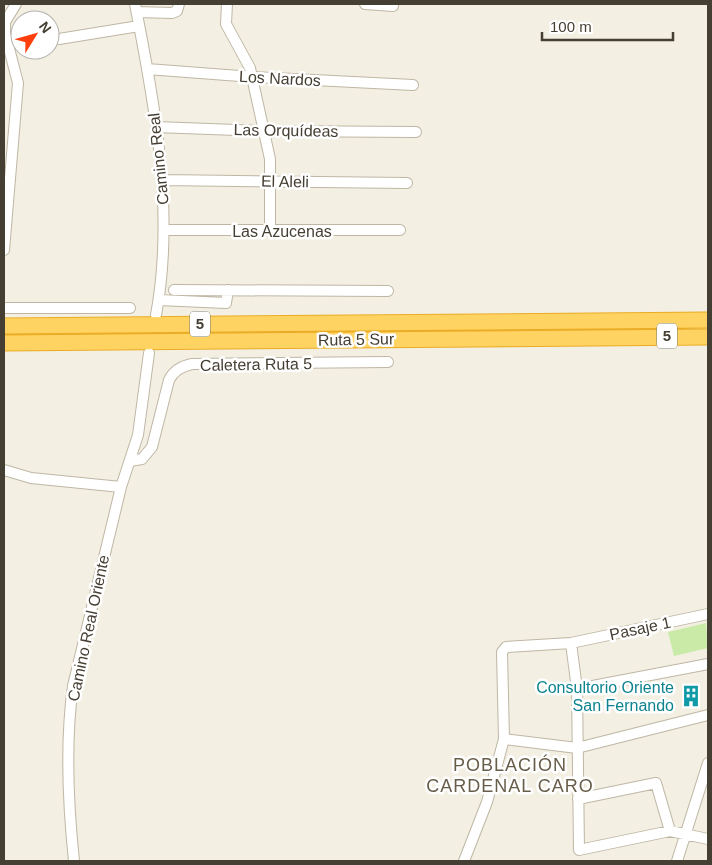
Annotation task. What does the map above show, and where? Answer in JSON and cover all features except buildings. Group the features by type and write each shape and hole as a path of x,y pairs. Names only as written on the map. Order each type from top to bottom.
{"highway":[{"path":"667,320 708,314"},
{"name":"Ruta 5 Sur","path":"4,326 708,320"},
{"path":"625,336 708,344"},
{"name":"Ruta 5 Sur","path":"4,343 625,336 708,337"}],"street":[{"path":"136,8 172,13 177,11 179,4"},
{"path":"227,4 226,24 253,77 270,159 270,231"},
{"path":"365,4 393,5"},
{"path":"4,250 18,84 6,44 4,22 11,5"},
{"name":"Camino Real","path":"136,8 156,126 162,180 164,230 159,300 156,315"},
{"path":"60,39 140,26"},
{"name":"Los Nardos","path":"147,69 253,77 413,84"},
{"name":"Las Orquídeas","path":"156,126 263,131 416,132"},
{"name":"El Aleli","path":"162,180 407,183"},
{"name":"Las Azucenas","path":"164,230 400,230"},
{"path":"174,290 388,291"},
{"path":"159,300 226,303 228,290"},
{"path":"4,308 130,308"},
{"path":"4,470 32,478 121,487 140,425 149,353"},
{"name":"Caletera Ruta 5","path":"130,461 142,459 152,447 169,380 175,371 183,366 192,364 388,362"},
{"name":"Camino Real Oriente","path":"74,861 70,801 71,701 88,616 121,487"},
{"name":"Pasaje 1","path":"464,861 487,802 504,738 502,652 506,647 571,643 708,614"},
{"path":"571,643 577,689 579,850 670,831 708,839"},
{"path":"577,689 708,664"},
{"path":"504,738 577,748 708,715"},
{"path":"677,861 708,763"},
{"path":"578,799 656,783 670,831"}],"green space":[{"path":"706,623 708,648 674,656 668,632"}],"place":[{"name":"Consultorio Oriente San Fernando","path":"691,696"}],"district":[{"name":"POBLACIÓN CARDENAL CARO","path":"510,775"}]}
